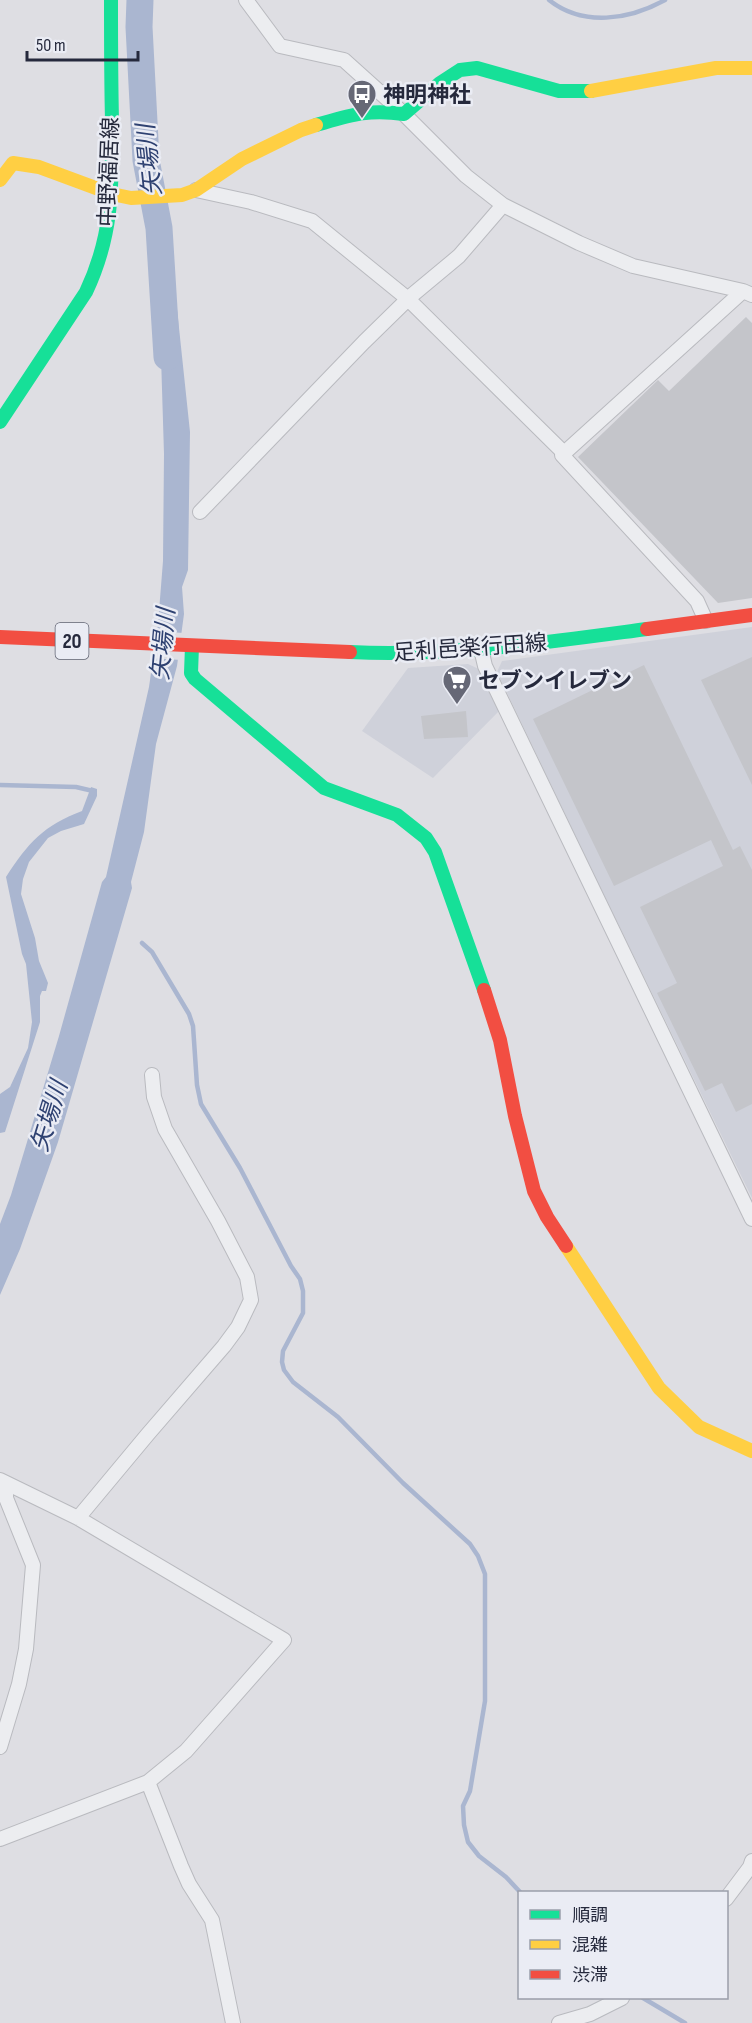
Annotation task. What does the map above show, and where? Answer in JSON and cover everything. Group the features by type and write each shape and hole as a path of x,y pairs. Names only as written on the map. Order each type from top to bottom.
{"street":[{"name":"中野福居線","path":"0,422 86,292 104,247 112,194 111,0"},
{"path":"246,0 280,46 344,60 404,114 466,176 503,205 633,266 748,293"},
{"path":"0,180 13,162 39,167 112,194 131,198 173,196 196,190 242,159 301,130 361,112 383,111 404,114 440,83 460,70 477,68 559,92 595,91 716,68 752,68"},
{"path":"196,190 251,202 312,221 408,299 564,453 562,455 697,601 706,621"},
{"path":"200,512 364,342 408,299 459,256 503,205"},
{"path":"564,453 748,293"},
{"name":"足利邑楽行田線","path":"189,646 368,653 438,652 582,638 752,615"},
{"name":"20","path":"0,637 189,646"},
{"path":"189,646 191,673 195,679 324,788 397,815 426,838 435,852 473,955 500,1040 515,1116 534,1191 547,1217 659,1388 699,1427 752,1451"},
{"path":"481,649 485,666 752,1219"},
{"path":"78,1518 224,1346 238,1327 251,1300 247,1277 165,1128 154,1097 152,1075"},
{"path":"0,1839 148,1782 186,1751 284,1640 78,1518 3,1482"},
{"path":"0,1747 19,1684 26,1650 33,1565 6,1498 3,1482"},
{"path":"148,1782 189,1884 212,1920 233,2023"},
{"path":"728,1896 752,1861"},
{"path":"559,2023 590,2014 620,1999"}],"shaded area":[{"path":"752,627 752,1198 497,672 502,661"},
{"path":"468,664 481,670 499,711 433,778 362,731 408,668"}],"water":[{"path":"177,309 190,432 188,570 182,587 184,614 177,666 156,744 144,832 131,882 132,888 58,1142 20,1249 0,1295 0,1224 11,1195 59,1036 102,882 106,877 149,687 158,624 163,561 164,454 160,324"},
{"path":"91,787 97,789 97,796 84,824 61,831 48,838 29,862 23,879 21,894 35,938 39,961 48,983 46,991 42,991 40,996 40,1022 5,1132 0,1133 0,1094 10,1087 28,1048 32,1022 26,964 6,877 38,836 57,822 82,811"}],"pier":[{"path":"154,631 184,633 181,660 150,658"}],"building":[{"path":"746,317 752,323 752,598 718,603 578,457 658,380 669,391"},
{"path":"752,657 752,785 701,680"},
{"path":"644,665 733,850 740,846 752,870 752,1104 736,1112 722,1083 705,1091 657,993 677,983 640,907 723,866 711,840 614,886 533,719"},
{"path":"466,711 468,737 424,739 421,716"}],"waterway":[{"name":"矢場川","path":"140,0 139,27 146,160 159,228 167,357"},
{"path":"549,0 562,9 576,14 606,18 636,12 665,0"},
{"path":"0,785 76,787 93,791 92,794"},
{"path":"142,943 152,952 189,1014 193,1026 197,1085 201,1104 240,1168 300,1279 303,1291 303,1313 283,1351 284,1370 293,1382 338,1417 403,1483 470,1544 478,1556 485,1574 485,1701 470,1791 463,1806 464,1825 468,1842 479,1856 506,1877 519,1891"},
{"path":"645,1999 685,2023"}],"traffic: fast":[{"path":"0,422 86,292 102,249 107,229 111,187 111,0"},
{"path":"316,125 359,114 380,112 404,114 440,83 460,70 477,68 559,91 591,91"},
{"path":"350,652 462,650 647,629"},
{"path":"192,646 191,673 195,679 324,788 397,815 426,838 435,852 484,990"}],"traffic: slow":[{"path":"591,91 716,68 752,68"},
{"path":"0,180 13,163 39,167 112,194 131,198 182,195 196,190 242,159 316,125"},
{"path":"566,1246 659,1388 699,1427 752,1451"}],"traffic: jam":[{"path":"647,629 752,615"},
{"path":"0,637 350,652"},
{"path":"484,990 500,1040 515,1116 534,1191 547,1217 566,1246"}],"place":[{"name":"神明神社","path":"362,120"},
{"name":"セブンイレブン","path":"457,706"}]}
